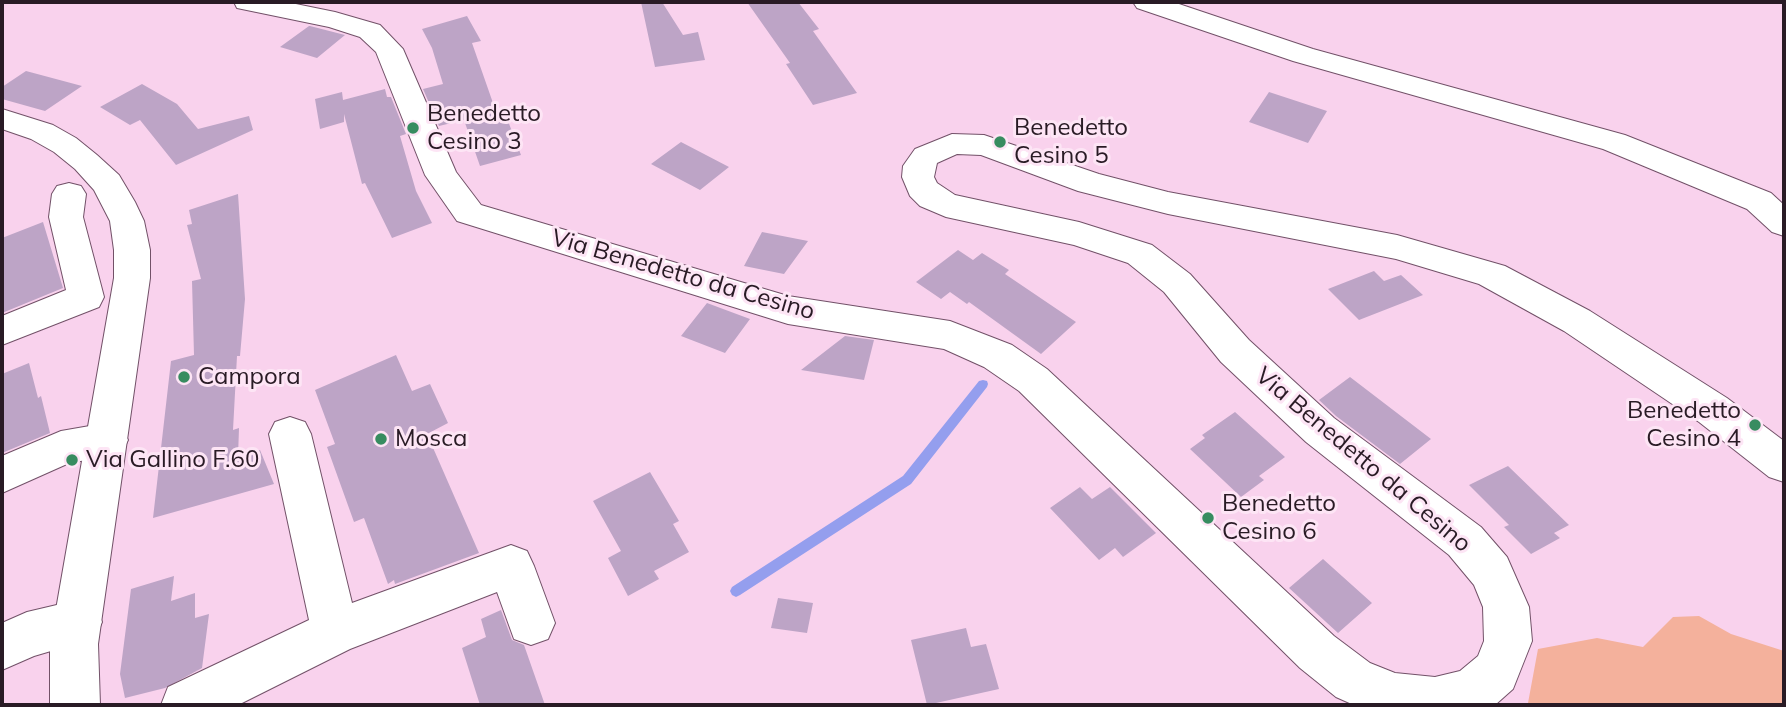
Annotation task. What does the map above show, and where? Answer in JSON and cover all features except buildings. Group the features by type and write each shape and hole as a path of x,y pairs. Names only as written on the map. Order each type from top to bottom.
{"street":[{"name":"Via Benedetto da Cesino","path":"247,2 335,20 370,31 389,49 441,175 469,213 788,310 950,336 998,356 1033,380 1317,652 1353,680 1394,698 1436,702 1472,693 1496,672 1508,641 1506,607 1491,572 1465,541 1320,430 1236,351 1177,283 1140,254 1079,234 946,205 932,198 922,188 918,177 919,166 926,156 952,144 984,145 1090,183 1168,203 1397,247 1492,275 1588,328 1713,410 1784,464"},
{"path":"1147,2 1303,55 1614,142 1759,201 1784,224"},
{"path":"2,119 42,132 65,145 107,183 127,221 132,250 115,298 107,440 76,633 75,705"},
{"path":"2,331 86,297 63,196 107,183"},
{"path":"2,346 115,298"},
{"path":"2,358 115,298"},
{"path":"290,434 335,632"},
{"path":"2,475 61,448 107,440"},
{"path":"186,705 335,632 511,566 531,623"},
{"path":"2,647 27,635 76,633"},
{"path":"2,667 76,633"}],"shaded area":[{"path":"1699,616 1731,634 1784,651 1784,705 1523,705 1528,703 1538,649 1597,638 1643,647 1673,617"}],"waterway":[{"path":"736,591 907,480 983,384"}],"place":[{"name":"Benedetto Cesino 3","path":"413,128"},
{"name":"Benedetto Cesino 5","path":"1000,142"},
{"name":"Campora","path":"184,377"},
{"name":"Benedetto Cesino 4","path":"1755,425"},
{"name":"Mosca","path":"381,439"},
{"name":"Via Gallino F.60","path":"72,460"},
{"name":"Benedetto Cesino 6","path":"1208,518"}]}
